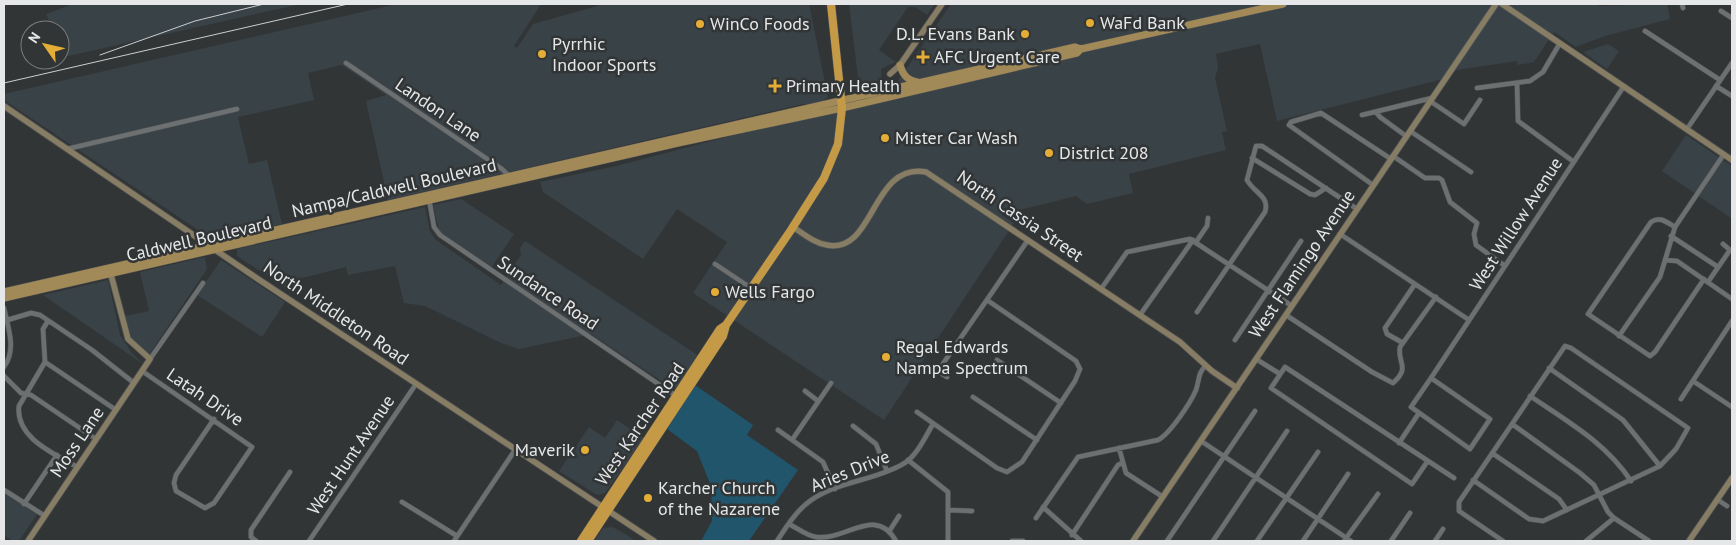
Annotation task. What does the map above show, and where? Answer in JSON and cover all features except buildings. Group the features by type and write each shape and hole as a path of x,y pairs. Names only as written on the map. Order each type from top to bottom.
{"highway":[{"name":"West Karcher Road","path":"580,541 606,509 720,340 726,325 824,178 834,155 840,133 842,104 831,4"},
{"name":"West Karcher Road","path":"588,541 606,509 720,329 726,325"}],"main road":[{"path":"842,104 920,82 1075,47 1081,49 1283,4"},
{"path":"842,104 1077,54 1081,49"},
{"path":"900,65 905,76 910,81 920,82"},
{"name":"Nampa/Caldwell Boulevard","path":"4,292 78,275 110,271 208,246 842,104"},
{"name":"Caldwell Boulevard","path":"4,298 110,271 215,250 429,198"}],"street":[{"path":"890,74 900,65 942,4"},
{"name":"West Flamingo Avenue","path":"1133,541 1496,4"},
{"path":"1502,4 1732,160"},
{"path":"1721,11 1732,18"},
{"path":"1645,31 1720,80"},
{"path":"1477,88 1517,83 1538,78 1560,43"},
{"path":"1687,129 1732,63"},
{"name":"Landon Lane","path":"346,64 502,169 511,179"},
{"path":"1517,83 1518,121 1574,162"},
{"name":"West Willow Avenue","path":"1419,413 1411,408 1624,86"},
{"path":"1716,86 1732,96"},
{"path":"1362,115 1431,99 1464,124 1480,100"},
{"name":"North Middleton Road","path":"4,106 208,246 654,541"},
{"path":"67,149 236,109"},
{"path":"1376,112 1380,117 1471,172"},
{"path":"1373,186 1289,125 1291,122 1321,113 1425,178 1439,178 1442,180 1450,202 1477,223 1474,234 1476,245 1506,266"},
{"path":"1198,312 1265,212 1267,204 1265,198 1247,180 1256,146 1262,146 1357,209"},
{"path":"1619,336 1660,277 1675,228 1724,154"},
{"path":"1252,158 1310,194 1316,195 1326,188"},
{"name":"North Cassia Street","path":"793,227 814,241 826,245 843,245 858,233 894,179 907,172 919,171 932,176 1180,342 1206,365 1237,388"},
{"name":"Sundance Road","path":"429,198 434,226 440,235 677,397"},
{"path":"1140,315 1207,226 1208,218"},
{"path":"1675,228 1661,219 1656,218 1651,222 1588,314 1650,356 1655,352 1706,281 1731,250 1723,244"},
{"path":"1340,234 1470,320"},
{"path":"1671,236 1718,267"},
{"path":"1101,289 1127,252 1185,239 1194,241 1292,306"},
{"path":"938,371 1028,240"},
{"path":"1235,340 1302,241"},
{"path":"1665,260 1677,261 1732,299"},
{"path":"715,264 751,288"},
{"path":"110,271 128,339 150,359"},
{"name":"Moss Lane","path":"28,541 203,283"},
{"path":"1403,343 1384,331 1415,284"},
{"path":"1286,315 1387,381 1393,383 1403,369 1404,362 1399,353 1403,343 1436,297"},
{"path":"917,412 967,448 1007,472 1022,462 1075,381 1080,369 1076,361 987,300"},
{"path":"4,308 11,346 9,358 4,367"},
{"path":"5,321 31,313 40,315 92,350 134,383"},
{"path":"48,321 43,329 45,362 19,406 18,412 23,427 35,440 77,467"},
{"path":"1681,399 1731,325"},
{"path":"1473,480 1534,521 1543,521 1600,496 1660,466 1672,455 1687,433 1686,426 1571,348 1565,346 1549,368 1458,502 1459,511 1503,541"},
{"path":"1256,359 1280,374"},
{"path":"997,360 1060,403"},
{"path":"45,362 116,410"},
{"path":"1036,518 1078,457 1158,440 1167,434 1194,392 1198,376 1206,365"},
{"path":"1427,462 1412,484 1271,388 1285,367 1454,478"},
{"path":"932,368 947,377"},
{"path":"1549,368 1623,420 1660,466"},
{"name":"Latah Drive","path":"142,371 214,419 252,447 218,497 210,507 205,508 191,502 174,488 174,479 214,419"},
{"path":"4,376 21,393 38,400 96,439"},
{"path":"1399,442 1419,413 1470,448 1490,419 1431,378"},
{"path":"1693,381 1732,407"},
{"path":"792,440 831,383"},
{"name":"West Hunt Avenue","path":"309,541 416,384"},
{"path":"805,391 818,401"},
{"path":"1530,396 1592,438 1621,466 1631,481"},
{"path":"973,397 1036,440"},
{"path":"1167,541 1255,411"},
{"name":"Aries Drive","path":"777,541 804,506 835,488 887,471 908,460 914,455 933,424"},
{"path":"1512,424 1565,461 1594,486 1608,512 1614,518 1650,541"},
{"path":"853,426 876,444 887,471"},
{"path":"778,430 823,462 835,488"},
{"path":"1213,541 1287,431"},
{"path":"1201,441 1288,498 1345,540 1352,541"},
{"path":"1119,448 1126,473 1163,498"},
{"path":"454,541 514,450"},
{"path":"1258,541 1318,452"},
{"path":"1492,452 1559,499 1566,510"},
{"path":"24,504 57,455"},
{"path":"908,460 948,492 948,541"},
{"path":"1072,535 1118,465 1122,463"},
{"path":"256,541 250,534 254,523 290,472"},
{"path":"1303,541 1348,474"},
{"path":"1689,541 1732,478"},
{"path":"4,490 45,516"},
{"path":"1345,540 1378,494"},
{"path":"1718,500 1727,506"},
{"path":"402,502 457,536"},
{"path":"1043,507 1072,535 1081,541"},
{"path":"948,510 972,511"},
{"path":"1391,541 1410,513"},
{"path":"890,530 899,516"},
{"path":"1589,541 1614,518"},
{"path":"789,524 819,540 871,524 878,524 890,530 896,541"},
{"path":"1434,541 1443,529"},
{"path":"1015,534 1015,541 1023,541"}],"shaded area":[{"path":"73,4 301,4 70,56 70,20 49,20 46,14"},
{"path":"397,4 541,4 514,46 517,48 533,24 604,4 809,4 828,97 823,101 809,105 803,104 388,200 366,101 386,95 342,65 308,73 314,100 238,117 249,164 267,160 282,224 213,240 4,100 4,94"},
{"path":"849,4 935,4 927,15 915,7 908,7 879,50 896,62 881,69 882,85 870,88 859,85"},
{"path":"951,4 1598,4 1599,6 1667,4 1670,19 1605,36 1576,47 1554,32 1534,62 1518,65 1517,61 1457,70 1439,80 1277,121 1260,44 1216,54 1218,68 1215,78 1227,131 1222,132 1226,150 1129,174 1133,193 1087,204 1076,196 1012,212 1006,208 1002,215 1014,223 884,420 693,293 727,242 677,209 643,259 543,192 540,182 616,166 761,128 883,102"},
{"path":"1608,44 1619,51 1607,69 1583,52"},
{"path":"1686,135 1732,166 1731,218 1662,171"},
{"path":"461,199 514,234 491,268 441,234 439,230 433,205"},
{"path":"425,207 430,231 436,240 501,285 521,255 520,248 525,241 699,356 676,388 672,388 591,334 519,349 501,343 425,306 404,303 395,266 348,275 346,267 302,278 292,292 237,256 237,249"},
{"path":"205,257 207,269 148,356 131,339 125,316 149,311 140,272"},
{"path":"221,260 285,302 262,337 197,295"},
{"path":"108,280 120,335 131,352 143,364 43,295"},
{"path":"695,385 753,425 747,435 798,470 749,541 701,541 712,521 711,486 697,451 667,429"},
{"path":"617,420 644,438 605,493 597,495 559,471 589,427 605,438"},
{"path":"4,487 40,510 19,541 13,541 4,535"},
{"path":"612,527 636,541 594,541 603,528"}],"railway":[{"path":"100,55 195,21 264,4"},
{"path":"4,83 348,4"}],"place":[{"name":"WaFd Bank","path":"1090,23"},
{"name":"WinCo Foods","path":"700,24"},
{"name":"D.L. Evans Bank","path":"1025,34"},
{"name":"Pyrrhic Indoor Sports","path":"542,54"},
{"name":"AFC Urgent Care","path":"923,57"},
{"name":"Primary Health","path":"775,86"},
{"name":"Mister Car Wash","path":"885,138"},
{"name":"District 208","path":"1049,153"},
{"name":"Wells Fargo","path":"715,292"},
{"name":"Regal Edwards Nampa Spectrum","path":"886,357"},
{"name":"Maverik","path":"585,450"},
{"name":"Karcher Church of the Nazarene","path":"648,498"}]}
